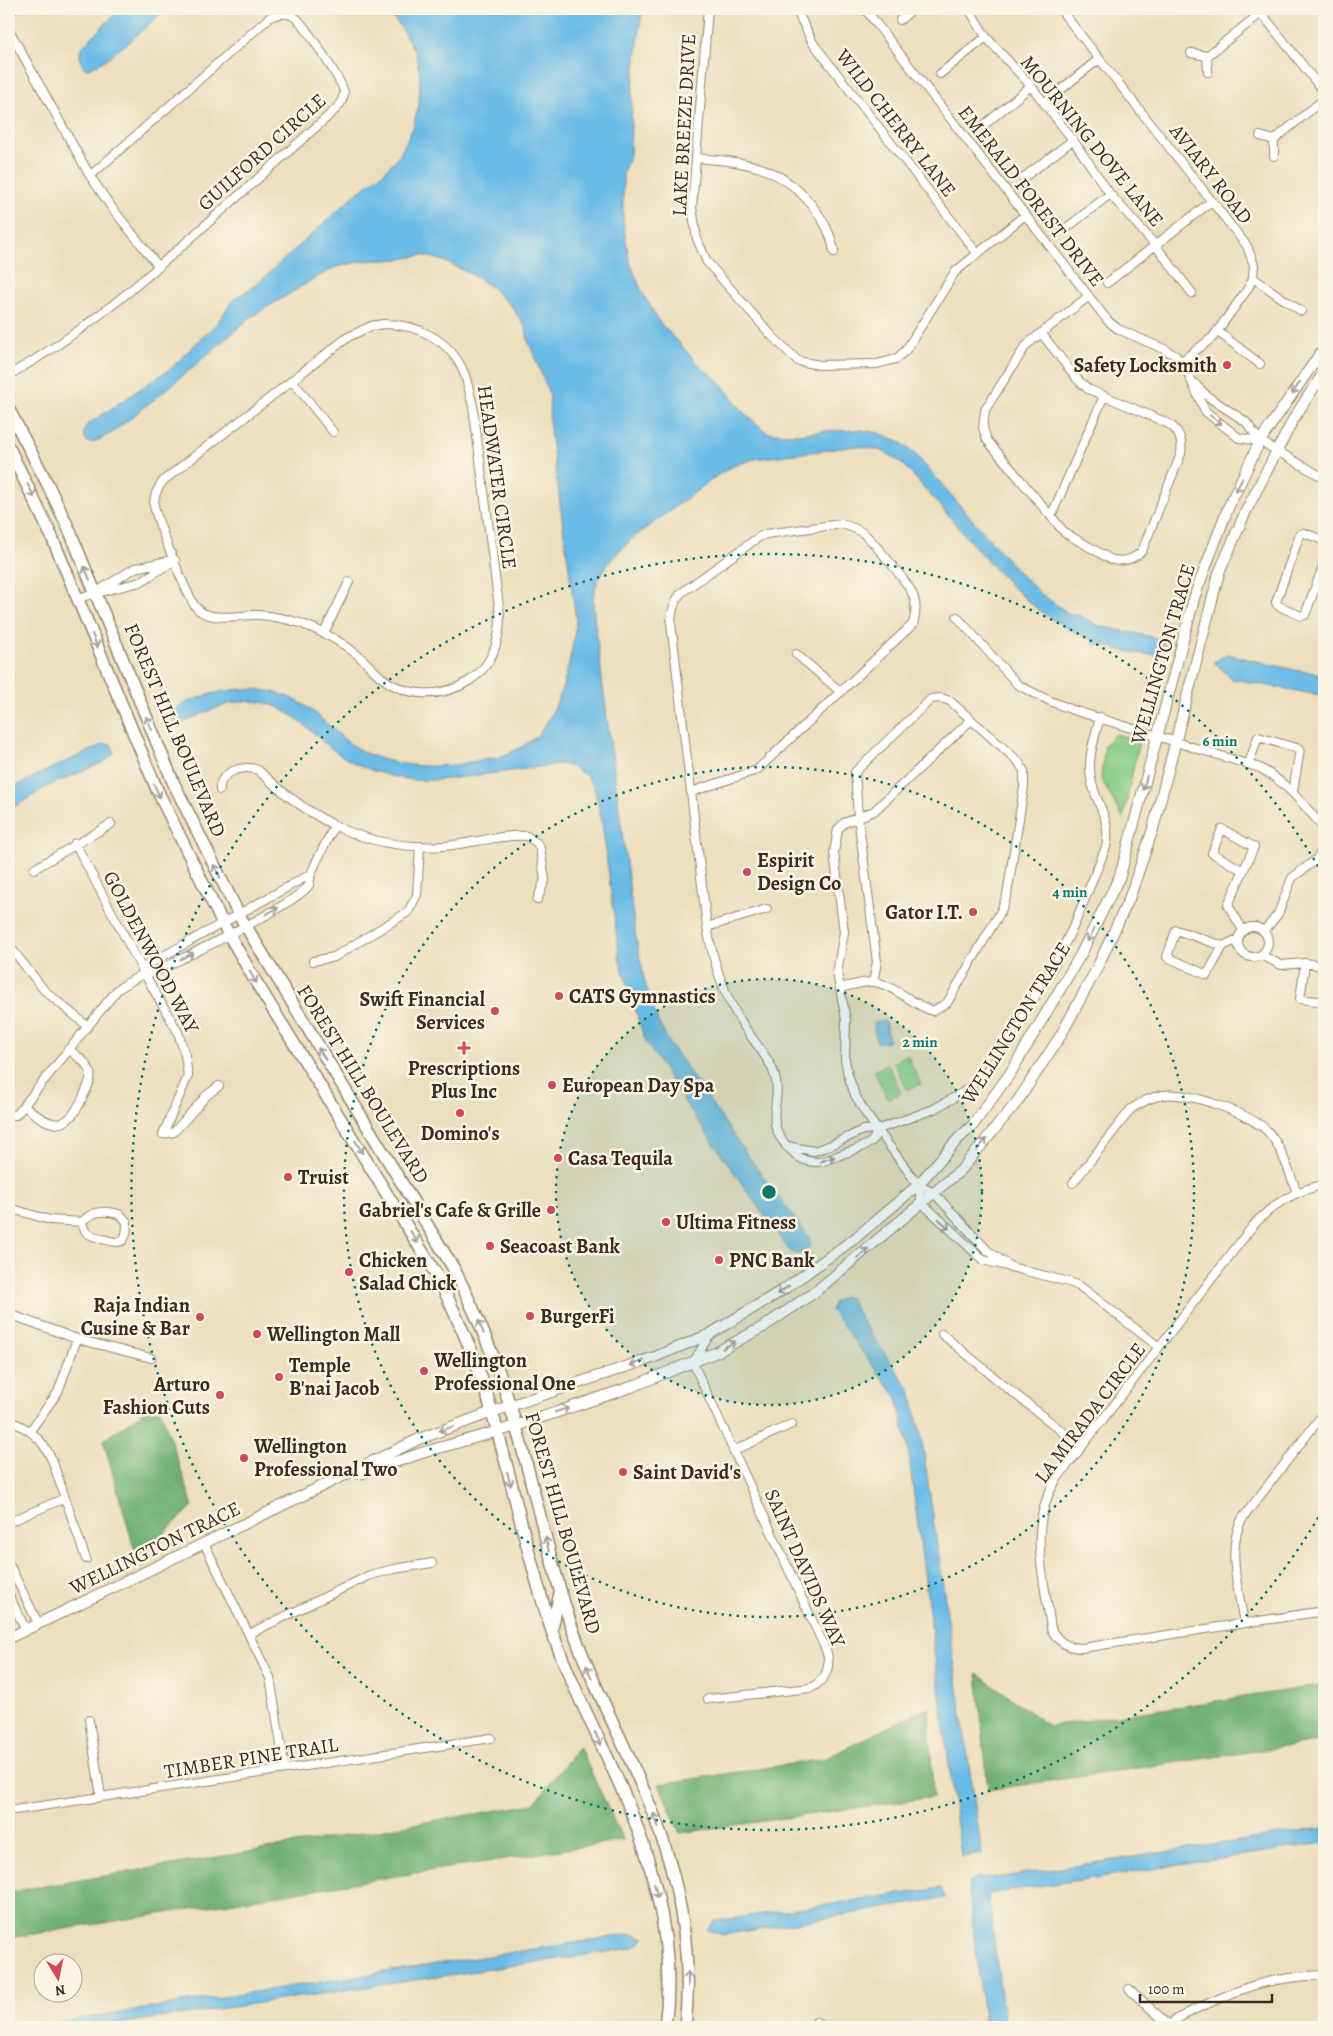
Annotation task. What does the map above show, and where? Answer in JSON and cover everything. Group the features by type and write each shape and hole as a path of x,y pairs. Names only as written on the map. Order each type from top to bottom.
{"main road":[{"name":"FOREST HILL BOULEVARD","path":"9,410 50,489 96,593 174,784 239,915 454,1269 490,1350 516,1426 560,1591 585,1662 644,1789 667,1852 681,1911 687,1953 688,2004 685,2027"},
{"name":"FOREST HILL BOULEVARD","path":"9,448 52,537 158,792 226,929 256,982 438,1277 474,1358 498,1431 538,1589 552,1630 580,1700 625,1798 648,1861 666,1942 669,1982 665,2027"},
{"path":"552,1630 560,1591"}],"street":[{"path":"9,14 14,9"},
{"name":"LAKE BREEZE DRIVE","path":"708,9 692,208 695,232 707,262 772,336 798,361 820,365 877,364 896,358 906,350 956,272 1025,215"},
{"name":"WILD CHERRY LANE","path":"796,9 812,43 978,252"},
{"name":"EMERALD FOREST DRIVE","path":"865,9 1108,320 1118,329 1171,352 1181,362 1205,411 1239,438 1260,441"},
{"path":"900,20 913,9"},
{"name":"MOURNING DOVE LANE","path":"969,9 986,37 1031,86 1073,140 1110,194 1156,246 1192,292"},
{"name":"AVIARY ROAD","path":"1060,9 1250,252 1254,264 1253,278"},
{"path":"1207,56 1259,11 1324,92"},
{"name":"GUILFORD CIRCLE","path":"9,375 91,323 159,267 341,104 343,98 342,84 300,23 290,15 283,13 270,17 90,176"},
{"path":"9,30 90,176 118,216 159,267"},
{"path":"940,74 986,37"},
{"path":"1192,53 1207,56"},
{"path":"1207,56 1208,72"},
{"path":"1044,103 1099,59"},
{"path":"983,126 1031,86"},
{"path":"1274,140 1324,99"},
{"path":"1260,136 1274,140"},
{"path":"1023,178 1073,140"},
{"path":"1274,140 1274,156"},
{"path":"696,158 743,162 780,176 802,194 825,222 832,237 834,252"},
{"path":"1064,230 1110,194"},
{"path":"1107,283 1212,201"},
{"path":"1181,362 1217,331 1247,290 1253,278 1301,311"},
{"path":"1041,334 1083,385 1170,424 1181,440 1181,454 1142,551 1131,559 1112,560 1065,533 987,440 983,428 986,410 1025,347 1041,334 1089,296"},
{"name":"HEADWATER CIRCLE","path":"396,324 426,332 448,348 456,358 465,375 473,406 499,606 500,628 498,640 488,662 467,682 451,690 439,693 420,694 402,689 391,684 359,656 324,633 281,618 260,616 218,617 206,614 192,602 155,508 155,496 160,485 292,380 348,337 370,326 396,324"},
{"path":"1217,331 1260,364"},
{"name":"WELLINGTON TRACE","path":"9,1638 420,1439 492,1412 656,1357 710,1334 783,1290 854,1239 918,1185 958,1139 973,1125 1008,1076 1081,954 1120,876 1195,595 1228,508 1260,441 1324,348"},
{"name":"WELLINGTON TRACE","path":"316,1488 428,1450 516,1426 631,1387 693,1363 763,1327 816,1292 961,1170 1016,1102 1061,1036 1096,970 1129,899 1153,830 1219,573 1246,511 1294,418 1324,372"},
{"name":"EMERALD FOREST DRIVE","path":"1190,379 1207,396 1246,422 1260,441 1324,478"},
{"path":"292,380 333,432"},
{"path":"1051,516 1104,396"},
{"path":"691,792 757,770 913,624 916,615 909,586 863,533 841,524 766,534 759,537 686,588 677,598 672,610 671,624 707,927 716,968 728,999 740,1022 772,1069 776,1088 774,1122 778,1135 786,1146 802,1160 814,1163 872,1142 879,1129"},
{"path":"1324,539 1304,532 1300,534 1276,602 1277,605 1301,616 1305,615 1324,564"},
{"path":"96,593 135,568 175,560"},
{"path":"78,598 140,582 175,560"},
{"path":"324,633 349,582"},
{"path":"957,618 1018,686 1050,701 1157,736 1250,763 1270,774 1293,792 1322,826 1324,832"},
{"path":"796,654 840,692"},
{"path":"840,988 873,982 883,984 923,1008 932,1011 947,1003 1001,911 1007,895 1024,786 1024,772 1018,761 950,701 941,698 931,700 855,772 858,817 877,962 873,982"},
{"path":"786,1146 814,1151 863,1130 879,1129 934,1109 962,1093 986,1072 1006,1044 1055,964 1085,900 1107,841 1107,822 1094,791 1090,772 1091,753 1100,717"},
{"path":"971,720 874,811 844,823 838,829 834,841 834,853 844,932 837,973 846,1020 845,1060 850,1082 858,1102 918,1185 922,1203 984,1260 1069,1282 1081,1287 1159,1347"},
{"path":"1250,763 1258,737 1300,749 1293,792"},
{"path":"220,790 219,783 222,778 240,769 252,768 258,770 302,807 334,826 373,839 420,846 444,846 520,836 533,838 540,848 545,880 537,900"},
{"path":"34,868 111,824"},
{"path":"9,1115 16,1115 118,990 144,973 148,965 226,929 245,925 295,898 309,884 311,874 334,826"},
{"path":"1242,870 1212,853 1222,829 1254,847 1242,870 1228,905 1243,930"},
{"name":"GOLDENWOOD WAY","path":"75,844 178,1032 185,1055 188,1076 163,1134 174,1132 207,1095 218,1086"},
{"path":"313,961 334,957 408,912 417,895 420,846"},
{"path":"1264,931 1278,914 1292,878 1317,859 1324,846"},
{"path":"144,973 153,974 226,929 239,915 311,874"},
{"path":"707,927 767,909"},
{"path":"1261,955 1269,944 1269,939 1264,931 1252,926 1243,930 1238,939 1239,949 1242,953 1252,957 1261,955 1281,965 1305,963 1324,966"},
{"path":"1223,946 1176,930 1167,957 1207,975 1223,946 1238,939"},
{"path":"10,947 50,995 87,1026"},
{"path":"1305,963 1300,999 1324,1002"},
{"path":"24,1106 43,1121 50,1123 62,1123 73,1117 88,1084 90,1072 83,1061 68,1049"},
{"path":"1073,1183 1131,1110 1149,1098 1177,1095 1245,1116 1263,1126 1276,1143 1297,1192"},
{"path":"918,1185 934,1193 987,1250 1013,1268"},
{"name":"LA MIRADA CIRCLE","path":"1324,1185 1297,1192 1272,1206 1261,1216 1049,1492 1040,1518 1040,1546 1051,1628 1058,1640 1069,1647 1082,1648 1324,1611"},
{"path":"9,1208 50,1220 78,1222 89,1215 99,1212 121,1215 127,1222 125,1236 123,1241 118,1243 91,1236 78,1222"},
{"path":"9,1314 77,1338 151,1358"},
{"path":"693,1363 710,1334"},
{"path":"942,1334 1006,1388 1082,1447"},
{"path":"30,1431 58,1392 77,1338"},
{"name":"SAINT DAVIDS WAY","path":"693,1363 826,1650 829,1662 822,1681 811,1688 708,1699"},
{"path":"1244,1623 1234,1550 1237,1531 1242,1519 1324,1413"},
{"path":"9,1421 30,1431 42,1442 49,1454 86,1559"},
{"path":"733,1451 792,1424"},
{"path":"9,1522 65,1498"},
{"path":"204,1543 270,1678 285,1769"},
{"path":"249,1634 370,1576 394,1569 432,1563"},
{"path":"9,1564 38,1623"},
{"path":"9,1596 26,1630"},
{"path":"89,1720 101,1797"},
{"name":"TIMBER PINE TRAIL","path":"15,1810 491,1738"},
{"path":"1129,1989 1168,2026 1199,2008 1254,1985 1324,1975"}],"green space":[{"path":"1115,734 1139,740 1123,819 1101,778 1105,744"},
{"path":"907,1055 921,1084 907,1090 894,1062"},
{"path":"888,1064 901,1093 888,1099 874,1071"},
{"path":"158,1402 193,1506 137,1558 103,1440"},
{"path":"977,1673 1049,1726 1324,1685 1324,1741 988,1790"},
{"path":"929,1707 933,1797 680,1833 659,1784 824,1759"},
{"path":"579,1746 623,1840 9,1938 9,1892 534,1804"}],"water":[{"path":"120,9 166,9 115,53 104,61 86,69 80,59 81,48"},
{"path":"386,9 642,9 632,95 630,154 623,173 623,222 629,259 641,290 660,323 703,369 718,380 746,415 768,433 798,434 862,430 879,433 899,441 916,455 1019,573 1041,594 1068,613 1077,614 1099,626 1157,638 1164,643 1163,653 1157,654 1132,652 1101,644 1094,645 1093,640 1053,620 1032,605 994,568 902,464 884,452 857,446 754,459 733,466 633,538 609,562 598,580 593,597 594,618 636,939 645,983 658,1022 671,1046 756,1167 808,1236 811,1242 810,1247 801,1253 796,1254 788,1249 683,1100 645,1040 620,962 602,822 595,791 587,776 572,767 561,764 434,780 413,780 391,776 356,764 345,758 297,719 271,705 255,701 237,702 224,706 201,714 181,724 174,724 168,718 173,710 182,704 216,693 245,689 273,692 299,702 349,743 375,757 417,766 446,766 498,757 514,751 530,741 547,722 565,679 576,619 549,423 550,396 528,340 526,328 511,306 491,287 467,272 444,261 423,255 401,259 363,261 336,267 251,317 112,433 92,443 86,441 84,436 84,430 88,424 170,369 217,323 234,299 257,284 356,194 383,173 400,155 413,128 419,104 420,76 416,54 402,29"},
{"path":"1227,654 1294,670 1324,674 1324,696 1232,679 1214,662"},
{"path":"105,744 112,745 114,753 104,762 48,786 9,810 9,790"},
{"path":"885,1021 889,1041 877,1043 873,1023"},
{"path":"844,1296 850,1298 860,1318 910,1390 921,1434 982,1854 961,1857 907,1441 897,1398 831,1310 833,1303"},
{"path":"1324,1828 1324,1843 988,1894 1005,2027 985,2027 968,1883 979,1877 988,1879"},
{"path":"941,1888 945,1898 723,1935 707,1930 715,1921"},
{"path":"632,1934 645,1938 633,1948 96,2027 26,2027"}],"place":[{"name":"Safety Locksmith","path":"1227,365"},
{"name":"Espirit Design Co","path":"747,872"},
{"name":"Gator I.T.","path":"973,912"},
{"name":"CATS Gymnastics","path":"559,996"},
{"name":"Swift Financial Services","path":"495,1011"},
{"name":"Prescriptions Plus Inc","path":"464,1048"},
{"name":"European Day Spa","path":"552,1085"},
{"name":"Domino's","path":"460,1113"},
{"name":"Casa Tequila","path":"558,1158"},
{"name":"Truist","path":"288,1177"},
{"name":"Gabriel's Cafe & Grille","path":"551,1210"},
{"name":"Ultima Fitness","path":"666,1222"},
{"name":"Seacoast Bank","path":"490,1246"},
{"name":"PNC Bank","path":"719,1260"},
{"name":"Chicken Salad Chick","path":"349,1272"},
{"name":"BurgerFi","path":"530,1316"},
{"name":"Raja Indian Cusine & Bar","path":"200,1317"},
{"name":"Wellington Mall","path":"257,1334"},
{"name":"Wellington Professional One","path":"424,1371"},
{"name":"Temple B'nai Jacob","path":"279,1377"},
{"name":"Arturo Fashion Cuts","path":"220,1395"},
{"name":"Wellington Professional Two","path":"244,1458"},
{"name":"Saint David's","path":"623,1472"}]}
